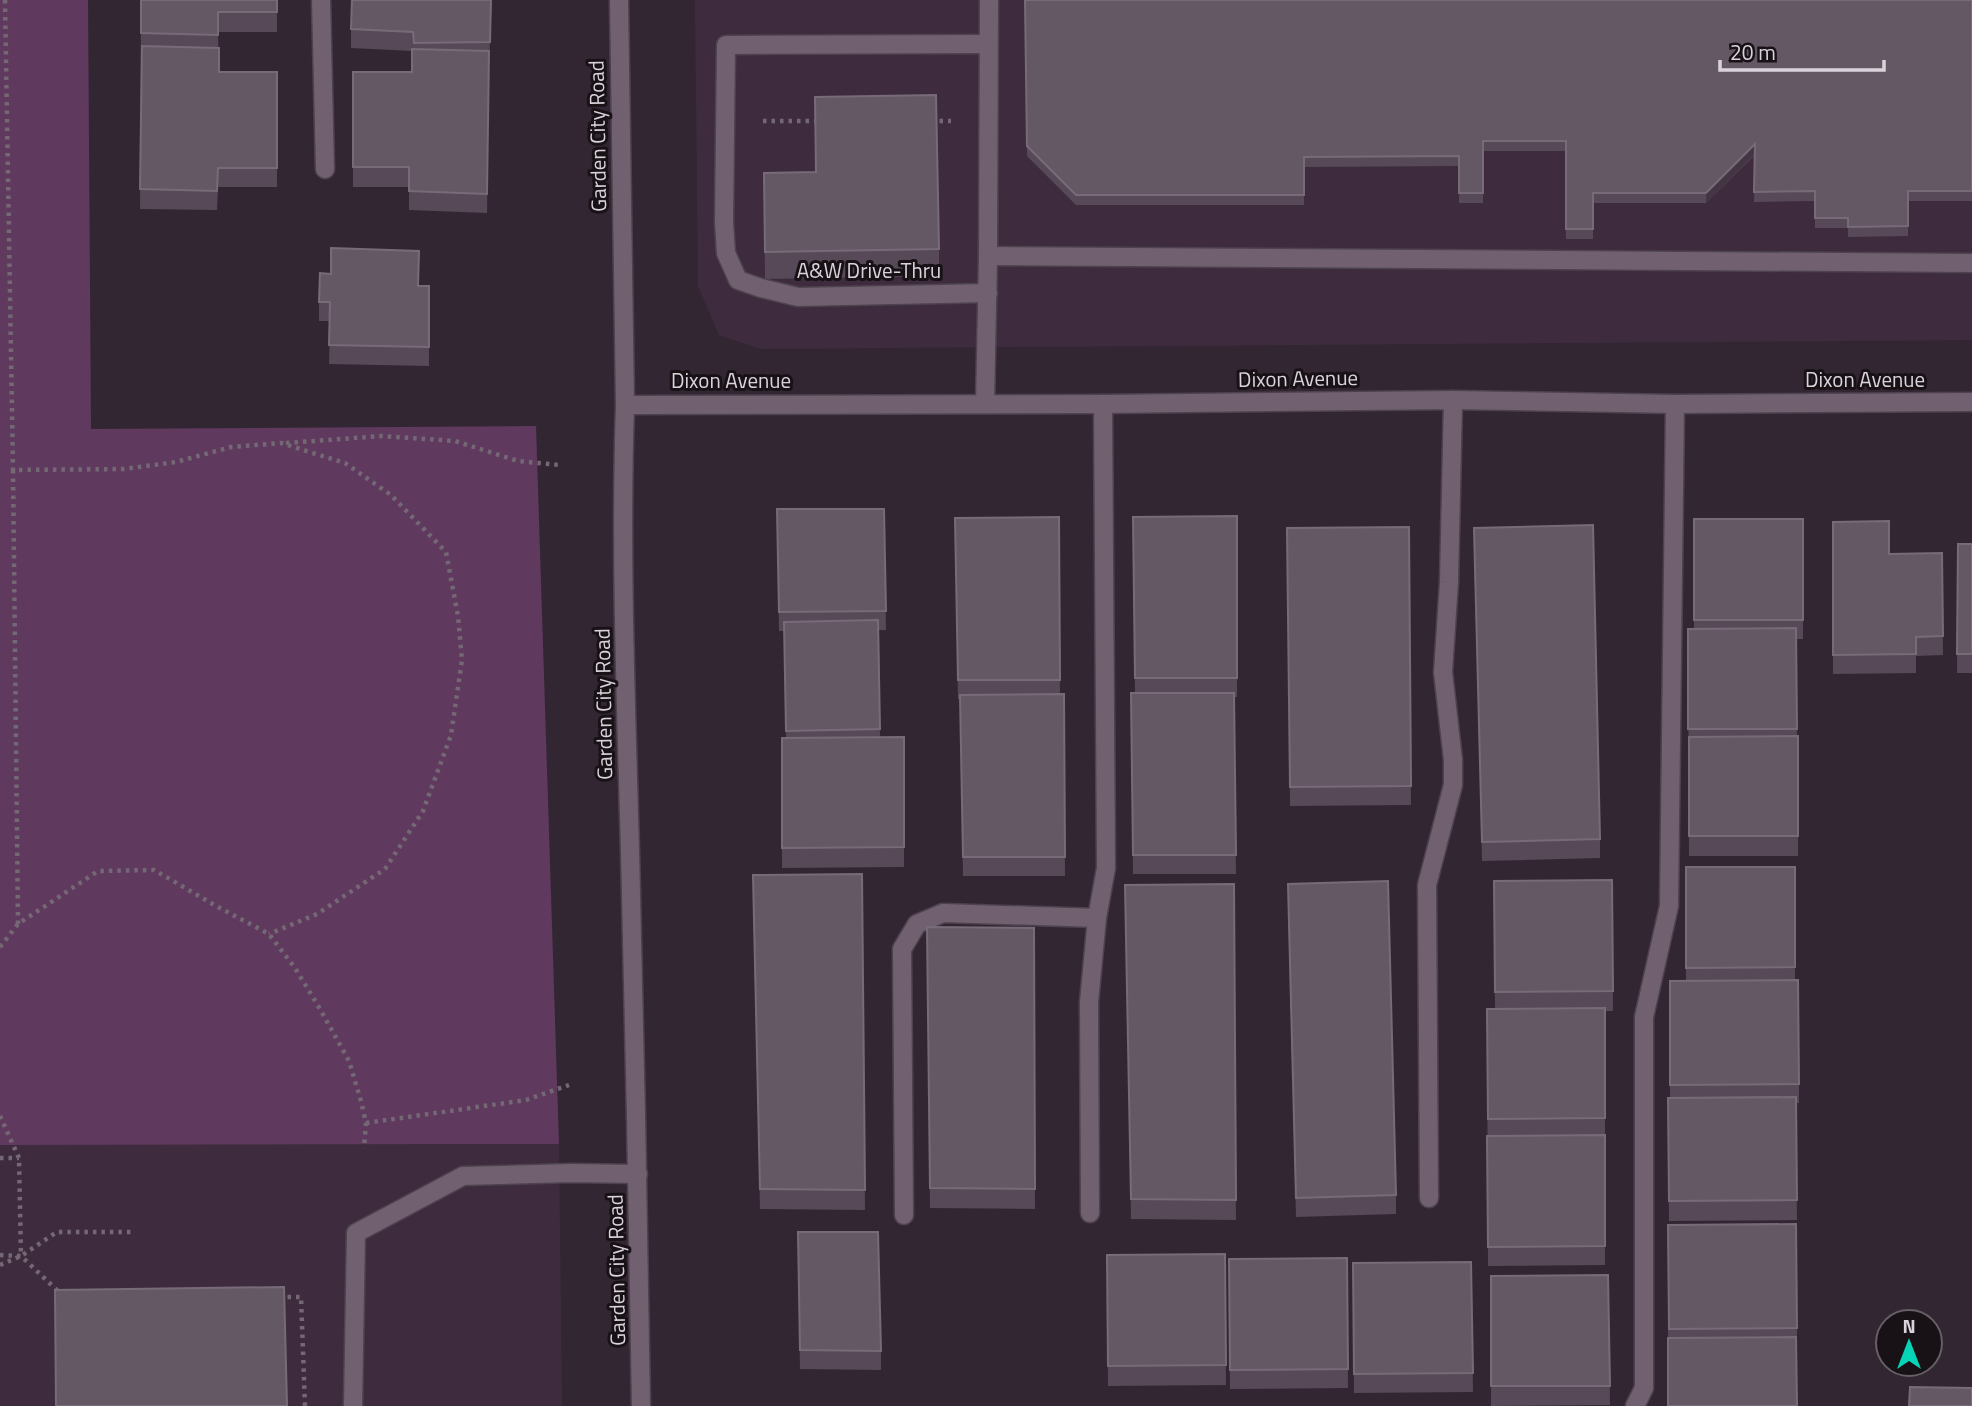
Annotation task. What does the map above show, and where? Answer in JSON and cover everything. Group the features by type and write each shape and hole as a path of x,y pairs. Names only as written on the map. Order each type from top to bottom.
{"street":[{"path":"321,0 325,169"},
{"name":"Garden City Road","path":"619,0 625,405 625,678 642,1406"},
{"path":"985,404 989,0"},
{"name":"A&W Drive-Thru","path":"988,44 726,45 724,222 726,253 738,280 761,288 798,297 988,293"},
{"path":"988,256 1972,263"},
{"path":"1429,1198 1427,885 1453,785 1453,760 1443,672 1449,582 1453,400"},
{"name":"Dixon Avenue","path":"625,405 1453,400 1675,404 1972,402"},
{"path":"1090,1213 1089,1002 1097,918 1106,868 1103,404"},
{"path":"1635,1406 1644,1388 1644,1017 1668,906 1675,404"},
{"path":"904,1215 902,949 917,923 943,914 1097,918"},
{"path":"353,1406 356,1233 463,1176 638,1174"}],"path":[{"path":"5,0 18,923"},
{"path":"925,121 953,121 953,110"},
{"path":"758,121 828,121"},
{"path":"13,470 124,469 176,461 232,447 382,436 455,441 518,461 559,465"},
{"path":"269,934 317,914 385,869 423,811 451,735 462,660 458,617 446,552 391,495 345,463 281,443"},
{"path":"0,947 18,923 98,871 154,870 269,934 295,968 349,1061 366,1123 364,1148"},
{"path":"366,1123 526,1100 569,1085"},
{"path":"0,1116 19,1158 21,1256"},
{"path":"0,1158 19,1158"},
{"path":"0,1265 21,1256 57,1233 135,1233"},
{"path":"0,1255 21,1256 64,1297"},
{"path":"266,1297 301,1297 304,1406"}],"shaded area":[{"path":"0,0 88,0 91,429 536,426 559,1144 0,1145"},
{"path":"695,0 1972,0 1972,340 761,349 719,335 698,286"},
{"path":"559,1144 562,1406 0,1406 0,1145"}],"building":[{"path":"141,0 277,0 277,12 218,12 218,35 141,33"},
{"path":"352,0 491,0 490,42 414,43 413,32 351,29"},
{"path":"1025,0 1972,0 1972,191 1908,191 1908,226 1848,227 1848,218 1815,218 1815,191 1754,192 1755,144 1706,193 1593,193 1593,229 1566,229 1566,141 1483,141 1483,193 1459,193 1459,156 1304,157 1304,195 1076,195 1027,146"},
{"path":"142,46 219,48 219,72 277,72 277,168 218,168 217,191 140,189"},
{"path":"412,49 489,51 487,194 409,191 409,167 353,167 353,72 412,72"},
{"path":"936,95 939,249 765,252 764,173 816,172 815,97"},
{"path":"331,248 419,251 418,286 429,286 429,347 329,345 330,302 319,302 320,273 331,274"},
{"path":"777,509 884,509 886,611 779,612"},
{"path":"1237,516 1237,678 1135,678 1133,517"},
{"path":"1059,517 1060,680 958,680 955,518"},
{"path":"1694,519 1803,519 1803,620 1694,620"},
{"path":"1889,521 1889,554 1942,553 1943,636 1916,637 1916,654 1833,655 1833,522"},
{"path":"1593,525 1600,839 1482,842 1474,528"},
{"path":"1409,527 1411,786 1290,787 1287,528"},
{"path":"1958,544 1972,544 1972,654 1957,654"},
{"path":"878,620 880,729 786,731 784,622"},
{"path":"1796,628 1797,729 1688,729 1688,629"},
{"path":"1131,693 1234,693 1236,855 1133,855"},
{"path":"1064,694 1065,857 963,857 960,695"},
{"path":"1798,736 1798,836 1689,836 1689,737"},
{"path":"904,737 904,847 782,848 782,738"},
{"path":"1686,867 1795,867 1795,967 1686,968"},
{"path":"862,874 865,1190 760,1189 753,875"},
{"path":"1612,880 1613,991 1495,992 1494,881"},
{"path":"1388,881 1396,1195 1296,1198 1288,884"},
{"path":"1234,884 1236,1200 1131,1199 1125,885"},
{"path":"927,927 1034,928 1035,1189 930,1188"},
{"path":"1798,980 1799,1084 1670,1085 1670,981"},
{"path":"1605,1008 1605,1118 1488,1119 1487,1009"},
{"path":"1796,1097 1797,1200 1669,1201 1668,1098"},
{"path":"1605,1135 1605,1246 1488,1247 1487,1136"},
{"path":"1796,1224 1797,1328 1669,1329 1668,1225"},
{"path":"798,1232 878,1232 881,1351 800,1350"},
{"path":"1225,1254 1226,1365 1108,1366 1107,1255"},
{"path":"1347,1258 1348,1369 1230,1370 1229,1259"},
{"path":"1471,1262 1473,1373 1354,1374 1353,1263"},
{"path":"1608,1275 1610,1386 1491,1386 1491,1276"},
{"path":"284,1287 287,1406 56,1406 55,1290"},
{"path":"1796,1337 1797,1406 1668,1406 1668,1338"},
{"path":"1910,1387 1972,1388 1972,1406 1909,1406"}]}
